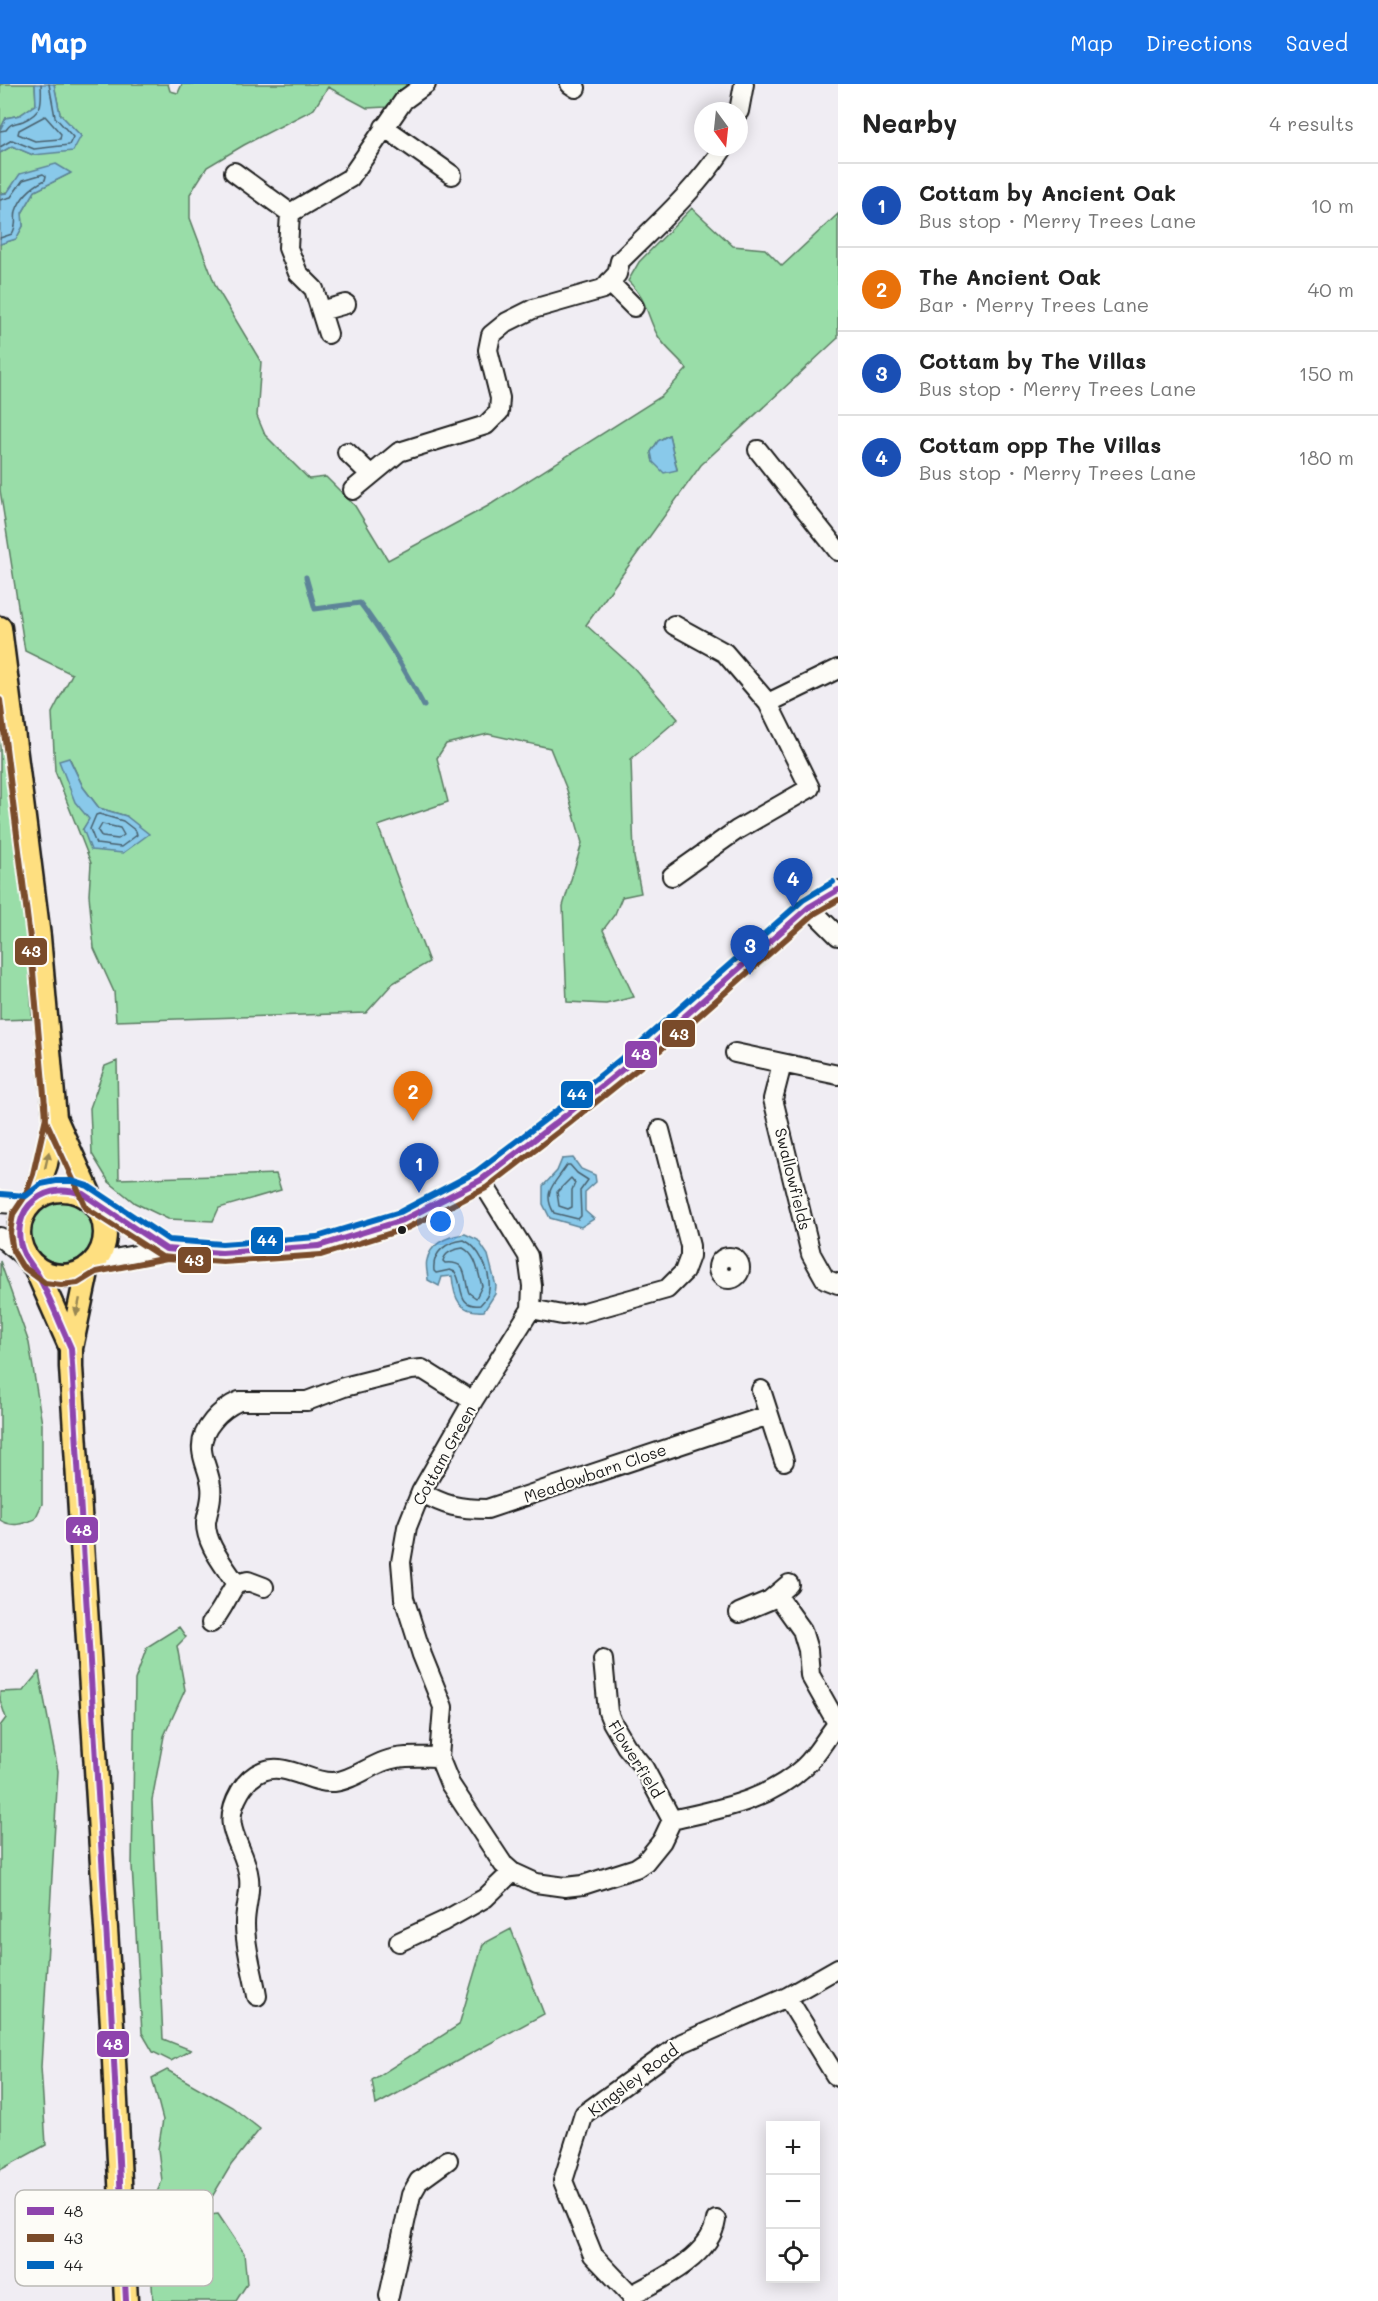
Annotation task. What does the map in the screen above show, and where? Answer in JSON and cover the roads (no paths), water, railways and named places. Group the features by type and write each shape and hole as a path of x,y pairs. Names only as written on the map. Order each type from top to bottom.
{"main road":[{"path":"0,628 26,825 55,1118 46,1164 31,1202 21,1218 19,1233 21,1248 32,1264 71,1348"},
{"path":"32,1264 48,1274 62,1276 76,1274 91,1265 101,1253 105,1240 104,1222 55,1118"},
{"path":"31,1202 50,1191 70,1190 82,1194 94,1203"},
{"path":"91,1265 71,1348 120,2190"},
{"path":"125,2286 126,2301"}],"street":[{"path":"290,213 350,178 404,100 426,84"},
{"path":"741,102 744,84"},
{"path":"384,128 452,175"},
{"path":"353,490 399,452 486,425 499,412 500,398 488,350 491,335 507,322 533,309 603,289 617,274 620,261 690,189 718,156"},
{"path":"234,172 290,213"},
{"path":"290,213 288,248 298,273 314,289 328,334"},
{"path":"609,282 634,307"},
{"path":"321,311 346,304"},
{"path":"758,450 838,551"},
{"path":"347,452 372,475"},
{"path":"672,876 737,830 810,788 768,703 725,653 674,624"},
{"path":"768,703 838,669"},
{"path":"91,1265 166,1249 222,1253 319,1246 404,1221 481,1180 644,1052 809,907 838,890"},
{"path":"809,907 838,936"},
{"path":"735,1053 838,1075"},
{"name":"Swallowfields","path":"782,1064 773,1099 811,1254 825,1279 838,1284"},
{"path":"481,1180 528,1256 532,1286 531,1309 562,1315 581,1313 668,1289 684,1272 690,1256 690,1246 660,1130"},
{"path":"0,1203 31,1202"},
{"path":"94,1203 166,1249"},
{"path":"0,1237 32,1264"},
{"path":"690,1256 718,1263"},
{"name":"Cottam Green","path":"531,1309 473,1401 421,1492 407,1527 401,1562 404,1598 422,1655 443,1707 439,1757 450,1784 496,1855 512,1872 536,1883 565,1887 583,1885 625,1873 645,1862 654,1852 672,1820"},
{"path":"236,1584 210,1542 206,1523 212,1502 211,1484 201,1449 207,1427 230,1405 239,1401 308,1401 344,1386 422,1369 473,1401"},
{"path":"761,1390 784,1461"},
{"name":"Meadowbarn Close","path":"421,1492 438,1502 459,1509 487,1509 769,1414"},
{"path":"211,1623 222,1610 229,1593 236,1584 248,1581 264,1587"},
{"path":"672,1820 734,1806 776,1787 804,1768 838,1723 810,1675 808,1650 802,1630 783,1590 739,1613"},
{"name":"Flowerfield","path":"603,1660 608,1712 612,1722 626,1746 644,1768 672,1820"},
{"path":"257,1996 245,1924 249,1878 230,1821 233,1803 242,1788 253,1777 265,1770 285,1770 332,1782 341,1781 387,1760 439,1757"},
{"path":"399,1942 444,1921 485,1898 512,1872"},
{"name":"Kingsley Road","path":"632,2298 593,2255 563,2181 584,2114 682,2043 787,1997 838,1968"},
{"path":"787,1997 838,2077"},
{"path":"387,2299 411,2195 419,2181 448,2160"},
{"path":"632,2298 674,2271 696,2253 710,2238 716,2220"}],"water":[{"path":"35,84 54,84 60,114 81,136 73,151 33,155 12,146 0,153 0,130 6,118 20,115 36,104"},
{"path":"56,164 71,173 35,191 22,213 23,226 16,239 0,244 0,194 7,193 20,174"},
{"path":"669,435 677,470 664,473 653,462 651,452 658,441"},
{"path":"69,758 83,787 99,808 126,816 149,834 123,853 91,850 83,829 89,819 75,802 59,761"},
{"path":"573,1158 581,1169 595,1175 596,1182 585,1192 585,1211 594,1219 581,1227 550,1218 543,1204 543,1186 557,1171 562,1159"},
{"path":"465,1234 478,1240 488,1255 496,1286 495,1294 484,1311 469,1310 459,1303 454,1291 452,1276 442,1277 439,1286 428,1280 426,1262 437,1244 447,1238"}],"waterway":[{"path":"306,577 315,609 360,603 394,653 424,706"}],"place":[{"name":"Cottam opp The Villas","path":"793,908"},
{"name":"Cottam by The Villas","path":"750,975"},
{"name":"The Ancient Oak","path":"413,1121"},
{"name":"Cottam by Ancient Oak","path":"419,1193"}]}
